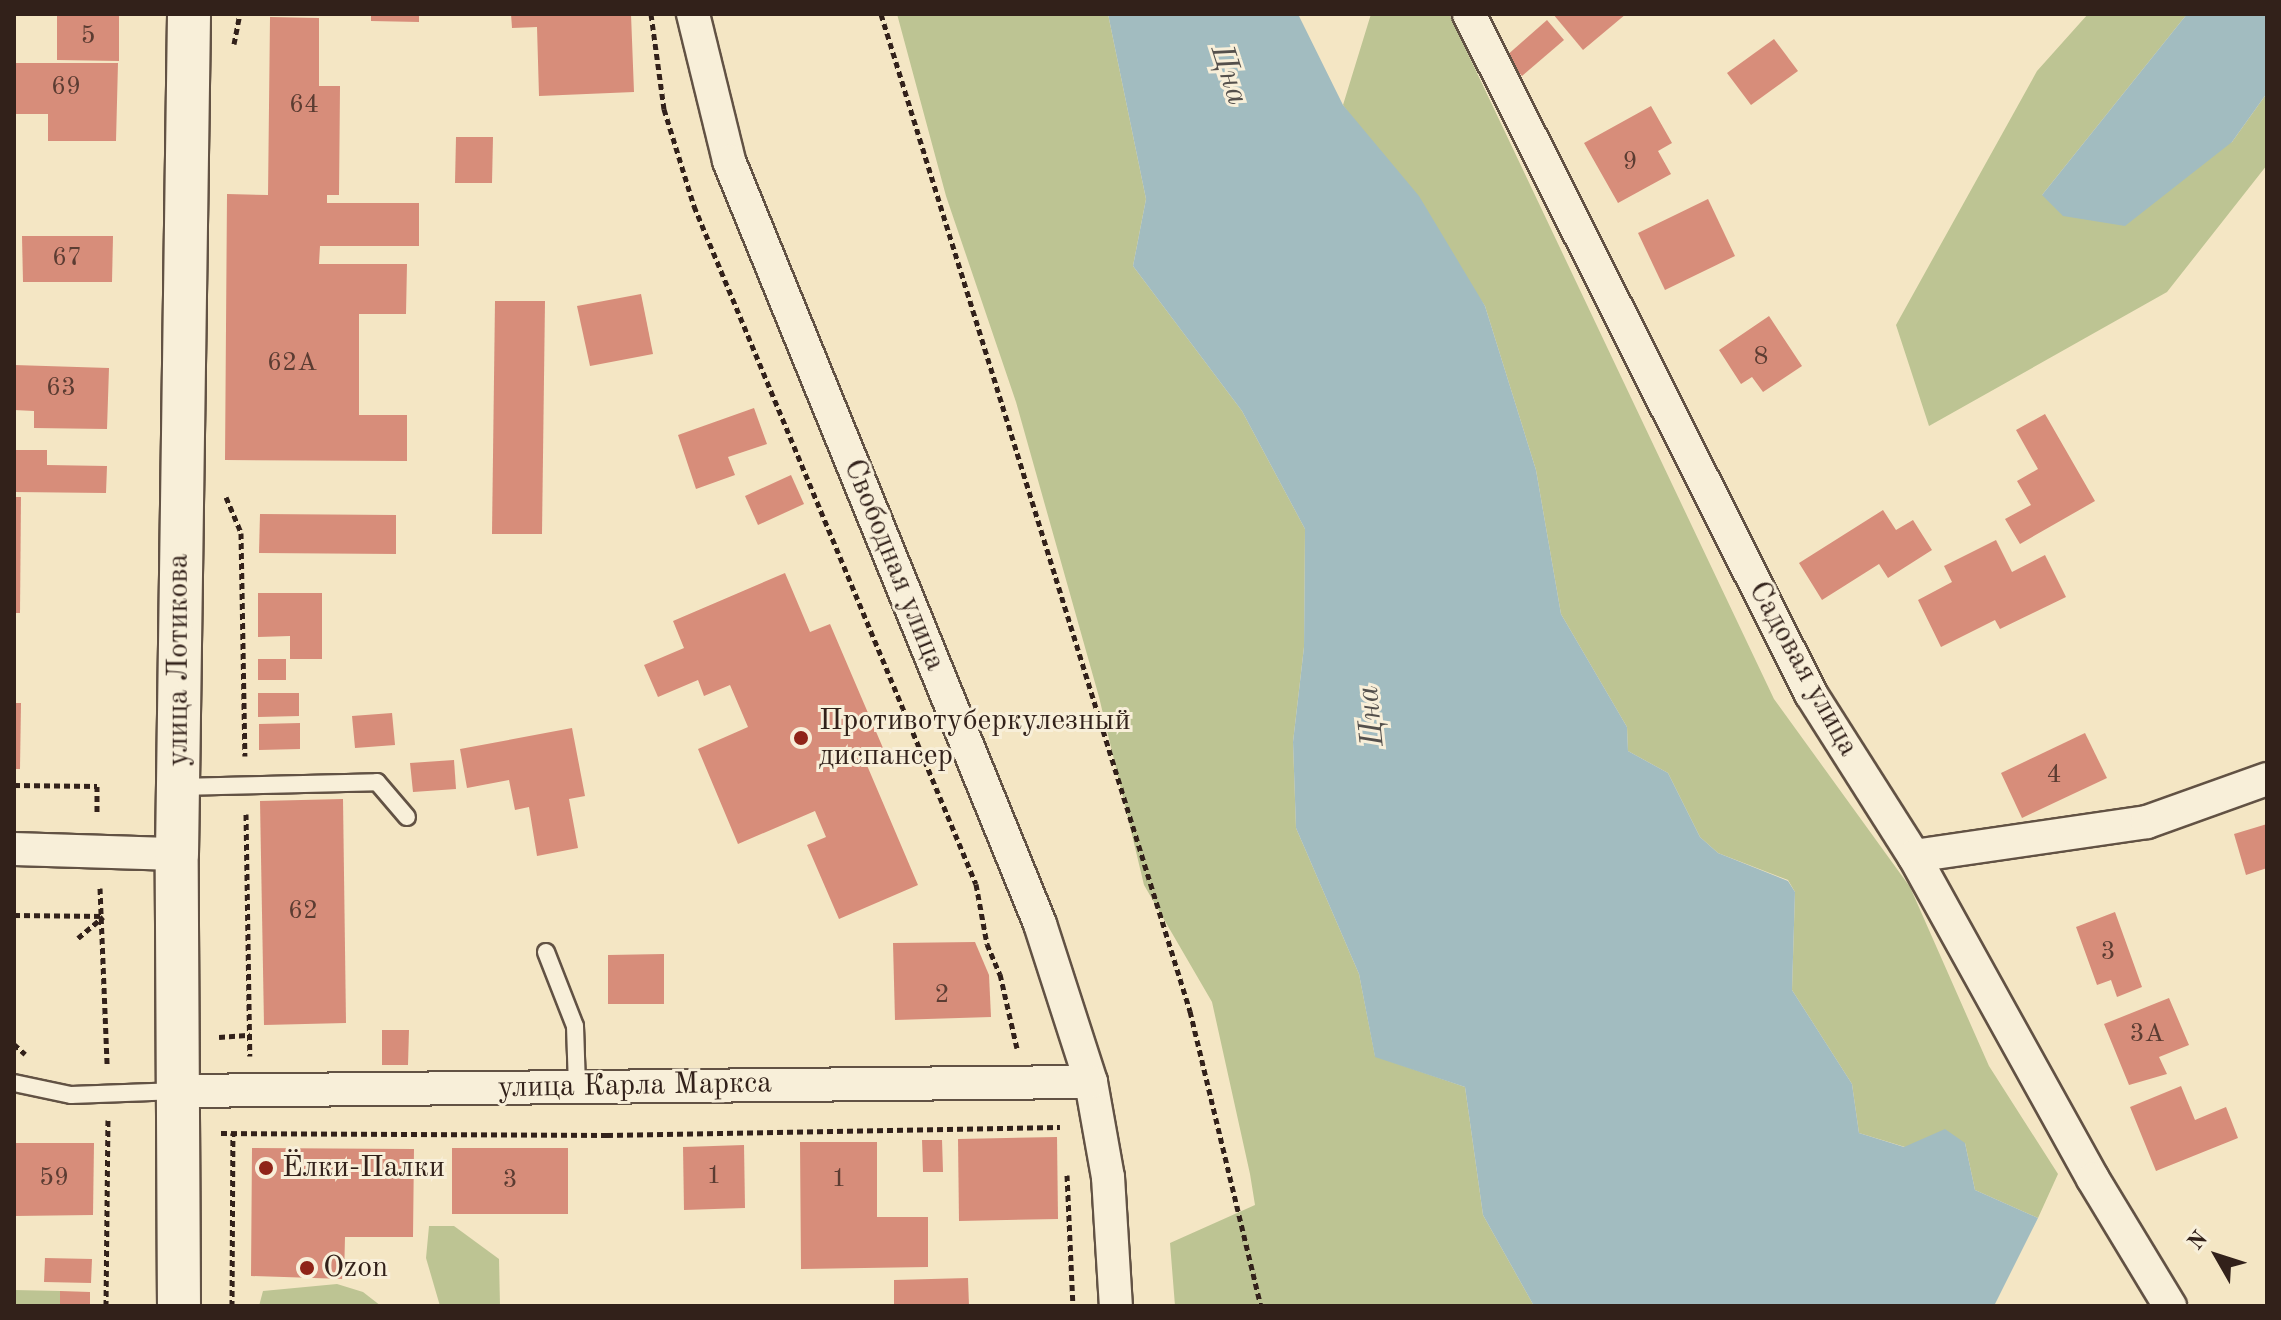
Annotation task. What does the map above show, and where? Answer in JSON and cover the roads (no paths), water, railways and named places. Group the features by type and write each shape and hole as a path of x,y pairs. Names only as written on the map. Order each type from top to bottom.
{"street":[{"name":"улица Лотикова","path":"179,1306 177,854 189,14"},
{"name":"Свободная улица","path":"693,14 729,161 1040,924 1091,1082 1108,1177 1116,1306"},
{"name":"Садовая улица","path":"1469,14 1811,694 1914,856 2093,1179 2170,1306"},
{"path":"1914,856 2147,822 2267,779"},
{"path":"14,849 177,854"},
{"name":"улица Карла Маркса","path":"179,1091 1091,1082"}],"lane":[{"path":"178,787 377,782 407,817"},
{"path":"546,952 575,1026 577,1087"},
{"path":"14,1083 71,1095 108,1091 179,1091"}],"water":[{"name":"Цна","path":"1108,14 1298,14 1343,105 1419,196 1485,306 1536,470 1561,614 1627,727 1628,751 1668,773 1700,837 1718,853 1788,881 1795,892 1792,990 1852,1084 1859,1133 1904,1147 1945,1129 1965,1143 1975,1190 2038,1218 1994,1306 1534,1306 1483,1215 1465,1087 1375,1057 1359,974 1296,828 1293,742 1304,647 1305,529 1242,411 1133,266 1146,199"},
{"path":"2187,14 2267,14 2267,93 2232,142 2125,226 2063,216 2042,195"}],"place":[{"name":"Противотуберкулезный диспансер","path":"801,738"},
{"name":"Ёлки-Палки","path":"266,1168"},
{"name":"Ozon","path":"307,1268"}]}
